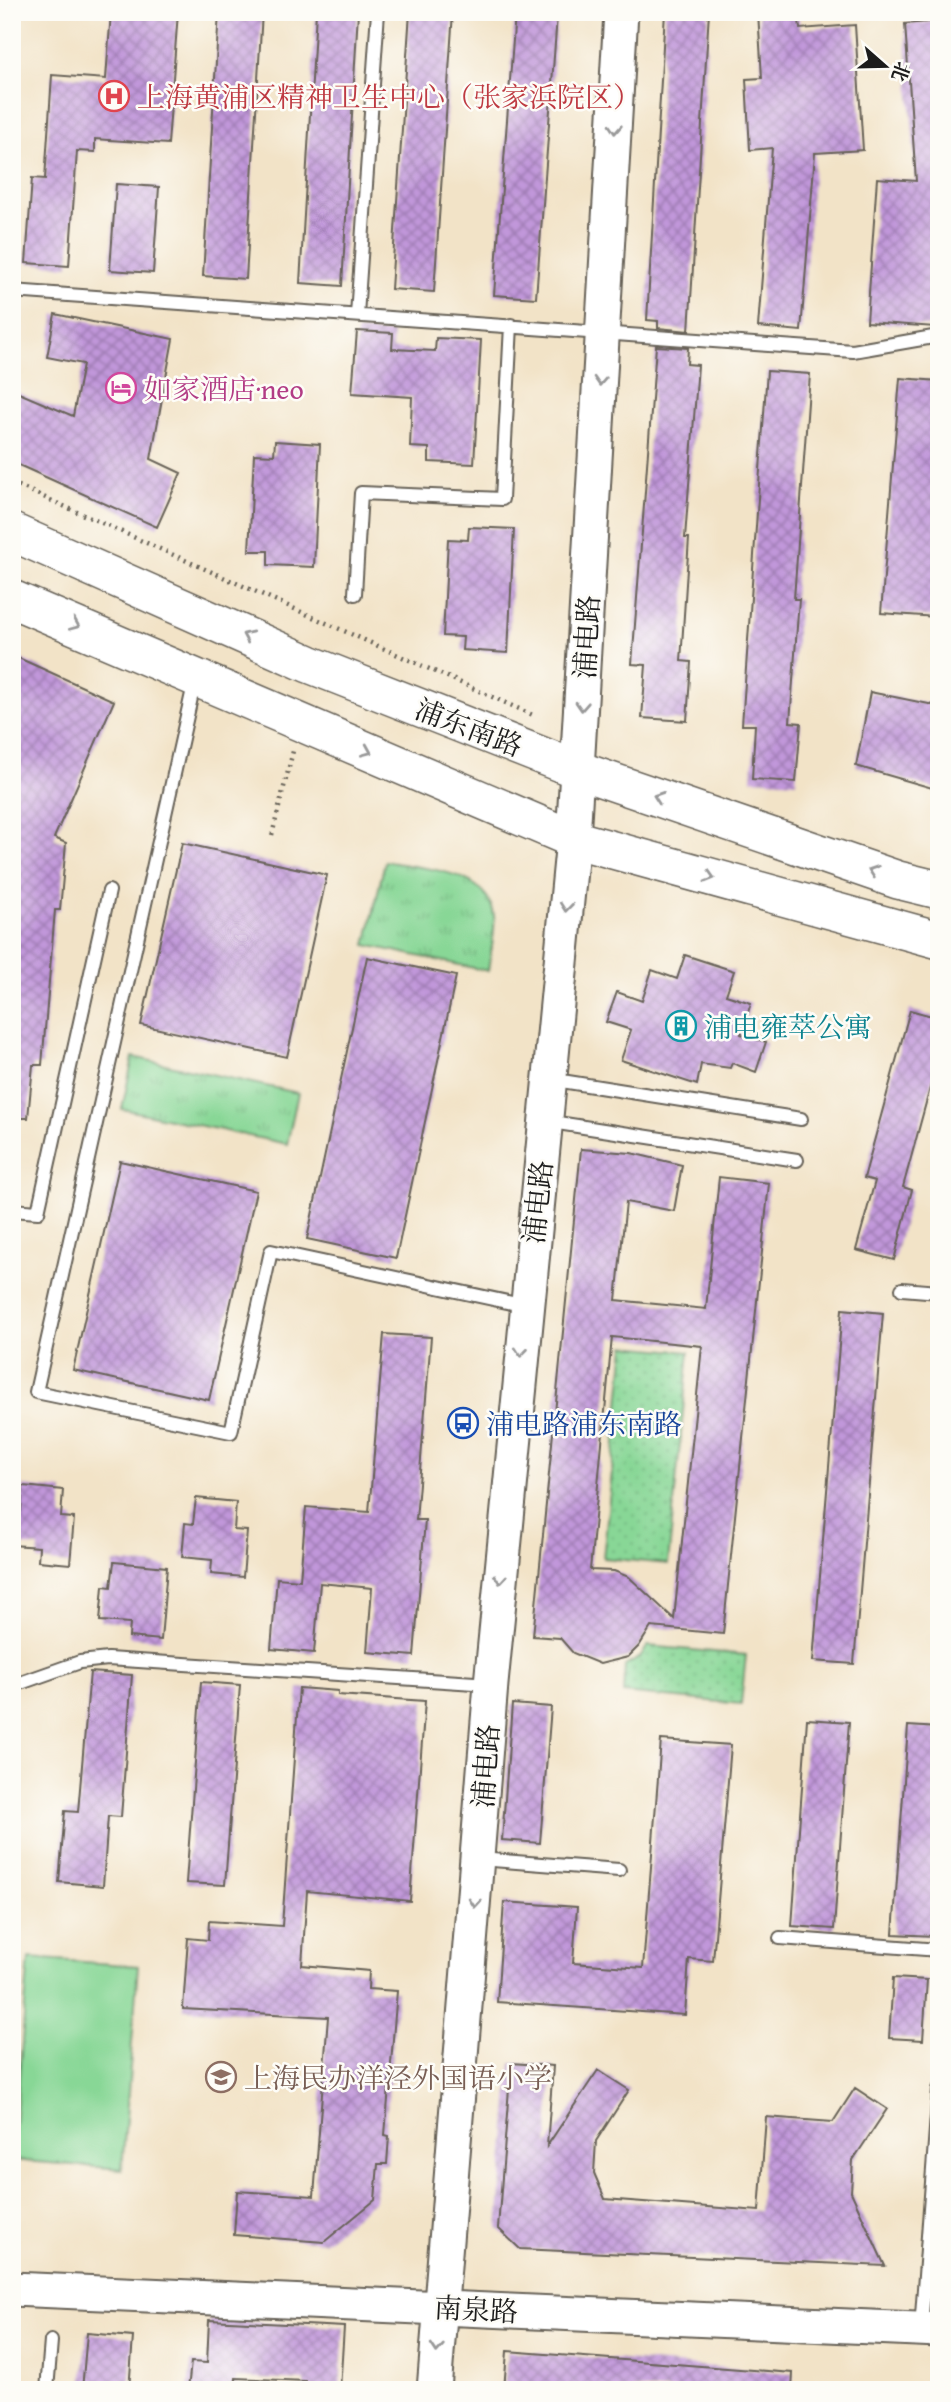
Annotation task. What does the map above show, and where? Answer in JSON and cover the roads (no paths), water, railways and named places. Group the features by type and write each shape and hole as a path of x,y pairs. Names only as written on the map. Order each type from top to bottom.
{"main road":[{"name":"浦东南路","path":"12,532 309,664 579,753 898,880 939,890"},
{"path":"12,599 573,839 939,940"}],"street":[{"name":"浦电路","path":"434,2390 479,1859 491,1684 573,839 621,12"},
{"name":"南泉路","path":"12,2289 930,2330"}],"lane":[{"path":"357,315 378,12"},
{"path":"12,291 853,351 939,336"},
{"path":"355,594 361,493 502,499 511,326"},
{"path":"196,676 36,1392 231,1432 271,1251 526,1306"},
{"path":"12,1210 38,1212 109,891"},
{"path":"549,1079 801,1119"},
{"path":"545,1121 797,1160"},
{"path":"902,1289 939,1292"},
{"path":"12,1686 80,1662 108,1659 491,1684"},
{"path":"479,1859 619,1870"},
{"path":"780,1938 939,1950"},
{"path":"930,2330 939,2089"},
{"path":"47,2390 51,2341"}],"place":[{"name":"上海黄浦区精神卫生中心（张家浜院区）","path":"114,96"},
{"name":"如家酒店·neo","path":"121,388"},
{"name":"浦电雍萃公寓","path":"681,1026"},
{"name":"浦电路浦东南路","path":"463,1423"},
{"name":"上海民办洋泾外国语小学","path":"221,2077"}]}
